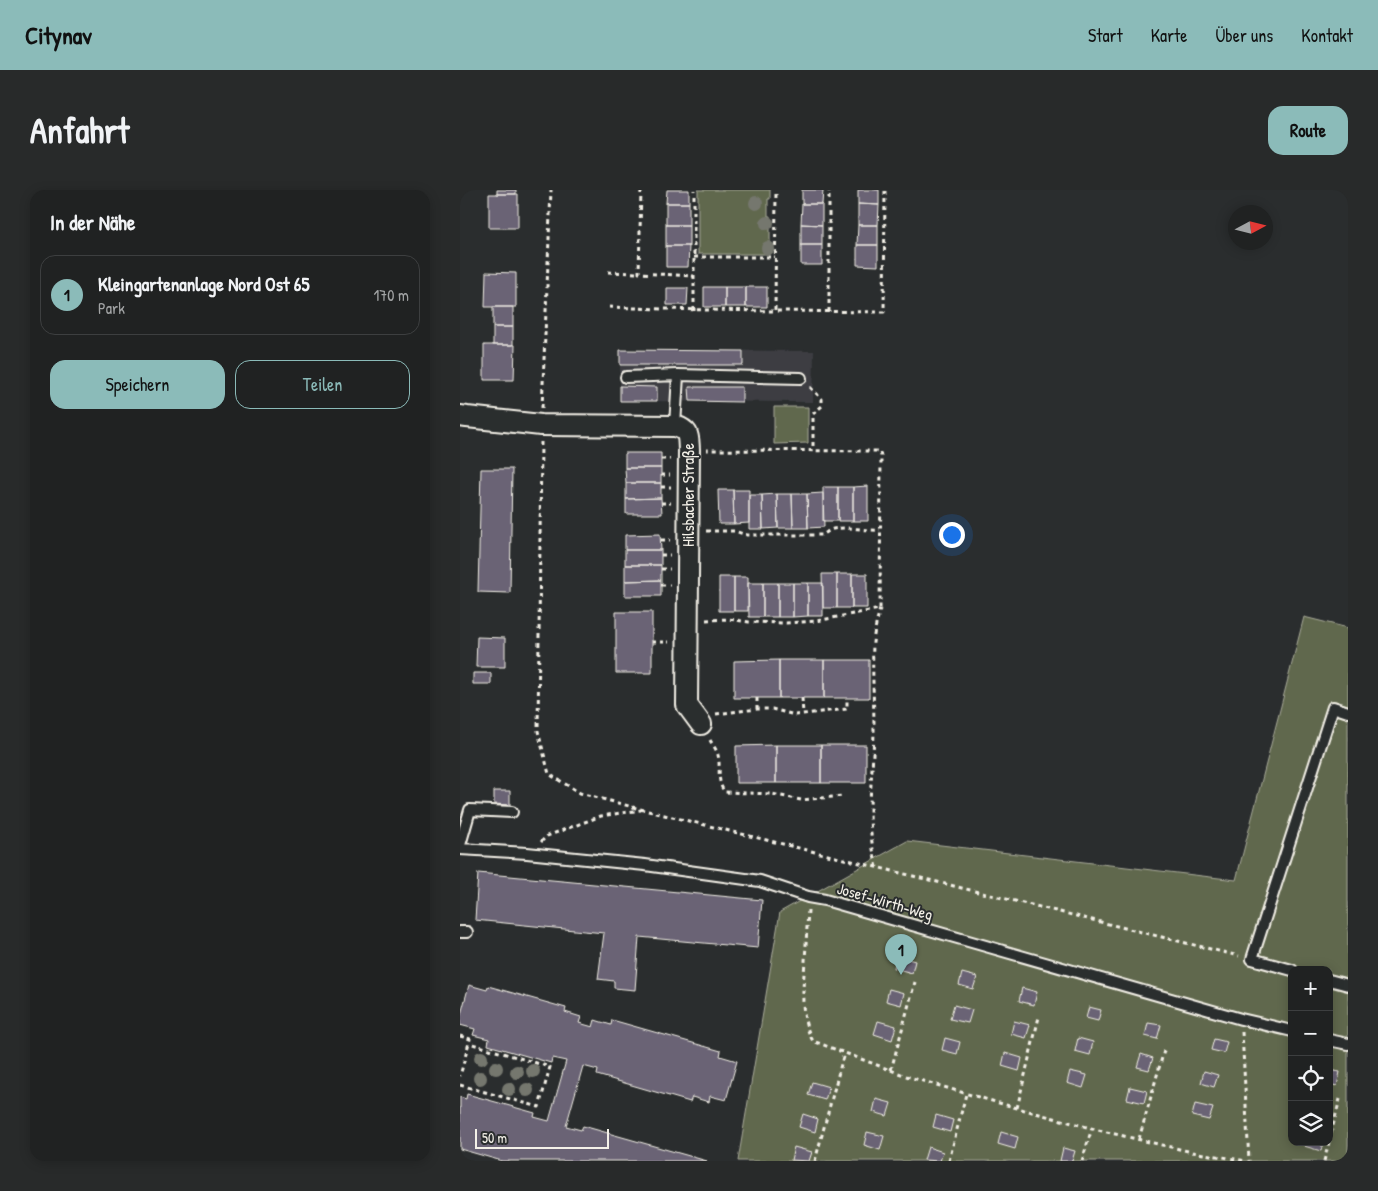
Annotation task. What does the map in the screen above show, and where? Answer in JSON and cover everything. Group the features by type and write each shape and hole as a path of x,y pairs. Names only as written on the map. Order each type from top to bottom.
{"street":[{"name":"Hilsbacher Straße","path":"460,416 541,425 675,426 684,429 688,437 688,705 698,720"}],"lane":[{"path":"675,426 678,375"},
{"path":"626,376 678,375 801,378"},
{"path":"1288,969 1252,959 1333,708 1348,712"},
{"path":"460,845 470,810 512,812"},
{"name":"Josef-Wirth-Weg","path":"460,849 527,853 644,865 760,881 808,897 835,902 1241,1019 1288,1030"},
{"path":"1333,981 1348,985"},
{"path":"1333,1041 1348,1044"}],"path":[{"path":"551,190 541,425 538,731 549,774 580,793 644,810 1252,959"},
{"path":"639,274 641,190"},
{"path":"694,190 694,311"},
{"path":"775,310 776,190"},
{"path":"829,190 829,312"},
{"path":"608,307 694,311 884,312 885,190"},
{"path":"694,257 775,258"},
{"path":"608,272 694,276"},
{"path":"801,378 822,399 822,406 813,414 813,449"},
{"path":"707,450 880,452 880,609 874,642 874,718 869,818 872,848 877,867"},
{"path":"689,532 822,536 831,530 880,530"},
{"path":"688,620 729,619 748,622 806,622 880,609"},
{"path":"652,642 675,641"},
{"path":"757,698 757,709"},
{"path":"802,698 803,714"},
{"path":"843,796 801,800 772,794 725,792 720,782 718,755 698,720 757,709 772,709 795,715 847,709 847,698"},
{"path":"527,853 547,836 601,816 644,810"},
{"path":"808,897 802,996 804,1022 813,1041 892,1070 966,1094 1139,1140 1192,1152 1248,1161 1241,1019"},
{"path":"892,1070 915,982"},
{"path":"1017,1108 1039,1017"},
{"path":"460,1036 470,1039 460,1076"},
{"path":"460,1085 538,1107 550,1067 469,1043"},
{"path":"1139,1140 1165,1047"},
{"path":"814,1161 844,1053"},
{"path":"949,1161 966,1094"},
{"path":"1333,1126 1340,1099"},
{"path":"1082,1161 1092,1128"},
{"path":"1324,1161 1328,1146"}],"shaded area":[{"path":"620,350 814,351 813,402 620,401"}],"green space":[{"path":"698,190 770,190 768,216 770,216 770,254 698,254"},
{"path":"774,407 808,407 808,443 774,444"},
{"path":"1304,617 1348,628 1348,1161 738,1161 780,912 907,841 1236,880"}],"building":[{"path":"497,190 516,190 516,194 497,194"},
{"path":"667,190 689,190 689,203 666,203"},
{"path":"802,190 823,190 822,204 802,204"},
{"path":"858,190 879,190 879,205 858,204"},
{"path":"489,194 518,194 518,228 489,228"},
{"path":"666,203 689,203 689,225 666,225"},
{"path":"802,204 822,204 822,225 801,224"},
{"path":"858,204 879,205 878,225 858,225"},
{"path":"801,224 822,225 822,245 801,245"},
{"path":"666,225 689,225 689,246 666,246"},
{"path":"858,225 878,225 878,245 857,245"},
{"path":"801,245 822,245 822,265 801,265"},
{"path":"857,245 878,245 878,266 857,265"},
{"path":"666,246 689,246 688,267 666,267"},
{"path":"486,272 516,273 516,307 485,307"},
{"path":"704,287 725,287 725,307 704,307"},
{"path":"725,287 746,287 746,307 725,307"},
{"path":"746,287 767,287 767,307 746,307"},
{"path":"667,288 688,288 687,305 667,305"},
{"path":"493,307 513,307 513,327 493,327"},
{"path":"493,327 513,327 513,345 493,345"},
{"path":"484,345 515,345 514,380 484,380"},
{"path":"620,350 743,351 743,365 620,365"},
{"path":"620,386 657,387 657,401 620,401"},
{"path":"689,387 742,387 742,402 690,401"},
{"path":"625,453 661,453 661,468 625,468"},
{"path":"625,468 661,468 661,483 626,483"},
{"path":"481,469 512,469 510,593 478,592"},
{"path":"626,483 661,483 661,498 626,499"},
{"path":"868,486 868,521 853,521 853,487"},
{"path":"823,487 838,487 838,521 823,521"},
{"path":"838,487 853,487 853,521 838,521"},
{"path":"718,490 733,490 734,524 719,524"},
{"path":"733,490 749,490 749,523 734,524"},
{"path":"823,493 824,527 808,528 807,494"},
{"path":"777,494 778,528 763,529 762,495"},
{"path":"777,494 792,494 793,528 778,528"},
{"path":"792,494 807,494 808,528 793,528"},
{"path":"749,495 762,495 763,529 749,529"},
{"path":"661,498 662,514 626,514 626,499"},
{"path":"660,534 661,550 625,550 625,535"},
{"path":"625,550 661,550 661,565 625,565"},
{"path":"625,565 661,565 661,580 625,581"},
{"path":"822,574 837,574 837,608 823,608"},
{"path":"837,574 852,574 852,608 837,608"},
{"path":"852,574 867,574 867,608 852,608"},
{"path":"719,577 734,577 734,611 719,611"},
{"path":"734,577 748,577 748,611 734,611"},
{"path":"661,580 661,596 625,596 625,581"},
{"path":"748,583 763,583 763,617 749,617"},
{"path":"763,583 778,583 778,617 763,617"},
{"path":"778,583 793,583 793,617 778,617"},
{"path":"793,583 808,583 808,616 793,617"},
{"path":"808,583 823,583 823,616 808,616"},
{"path":"616,612 652,612 652,673 616,673"},
{"path":"477,637 505,638 505,667 476,667"},
{"path":"779,660 779,698 734,698 734,661"},
{"path":"779,660 824,660 824,698 779,698"},
{"path":"824,660 869,660 869,698 824,698"},
{"path":"473,673 491,673 491,684 473,684"},
{"path":"776,745 776,783 736,783 736,746"},
{"path":"776,745 821,745 821,783 776,783"},
{"path":"821,745 866,745 866,783 821,783"},
{"path":"494,791 510,791 510,805 494,804"},
{"path":"478,873 762,900 758,948 639,937 635,990 614,988 614,981 598,979 604,933 475,920"},
{"path":"897,956 915,961 912,973 894,968"},
{"path":"962,973 977,977 973,989 959,985"},
{"path":"469,985 487,990 488,986 566,1008 565,1012 581,1017 579,1023 593,1027 595,1020 611,1025 612,1020 721,1051 720,1056 737,1061 726,1100 710,1096 709,1102 692,1097 690,1102 597,1075 598,1070 583,1066 566,1126 581,1130 583,1126 707,1161 502,1161 460,1149 460,1097 466,1099 467,1094 535,1113 534,1117 549,1121 566,1061 552,1058 551,1063 488,1045 489,1039 473,1035 475,1029 460,1025 460,1018"},
{"path":"1022,988 1037,992 1034,1005 1019,1001"},
{"path":"889,989 904,993 901,1005 886,1001"},
{"path":"954,1005 972,1010 968,1023 950,1019"},
{"path":"1089,1007 1101,1010 1098,1021 1086,1018"},
{"path":"878,1021 896,1026 892,1040 874,1034"},
{"path":"1014,1021 1030,1025 1026,1038 1011,1034"},
{"path":"1148,1023 1161,1025 1157,1039 1145,1036"},
{"path":"945,1038 960,1042 957,1054 942,1050"},
{"path":"1078,1038 1093,1042 1090,1055 1075,1051"},
{"path":"1214,1039 1227,1042 1224,1053 1211,1050"},
{"path":"1005,1053 1022,1058 1019,1071 1002,1066"},
{"path":"1141,1054 1153,1058 1149,1070 1137,1067"},
{"path":"1070,1071 1087,1075 1083,1088 1067,1083"},
{"path":"1204,1071 1218,1075 1214,1087 1201,1083"},
{"path":"1333,1071 1340,1072 1337,1086 1333,1085"},
{"path":"812,1082 829,1087 825,1100 808,1095"},
{"path":"1130,1087 1147,1091 1144,1103 1127,1099"},
{"path":"876,1099 891,1103 887,1116 873,1112"},
{"path":"1195,1104 1213,1108 1209,1120 1192,1116"},
{"path":"803,1114 818,1119 815,1132 799,1127"},
{"path":"936,1115 953,1120 950,1132 933,1127"},
{"path":"867,1132 884,1136 880,1150 864,1145"},
{"path":"1001,1132 1018,1137 1015,1149 998,1144"},
{"path":"1304,1146 1322,1146 1321,1151"},
{"path":"794,1147 812,1152 809,1161 791,1160"},
{"path":"928,1147 943,1152 940,1161 924,1160"},
{"path":"1063,1148 1075,1151 1072,1161 1060,1161"}],"place":[{"name":"Kleingartenanlage Nord Ost 65","path":"901,975"}]}
